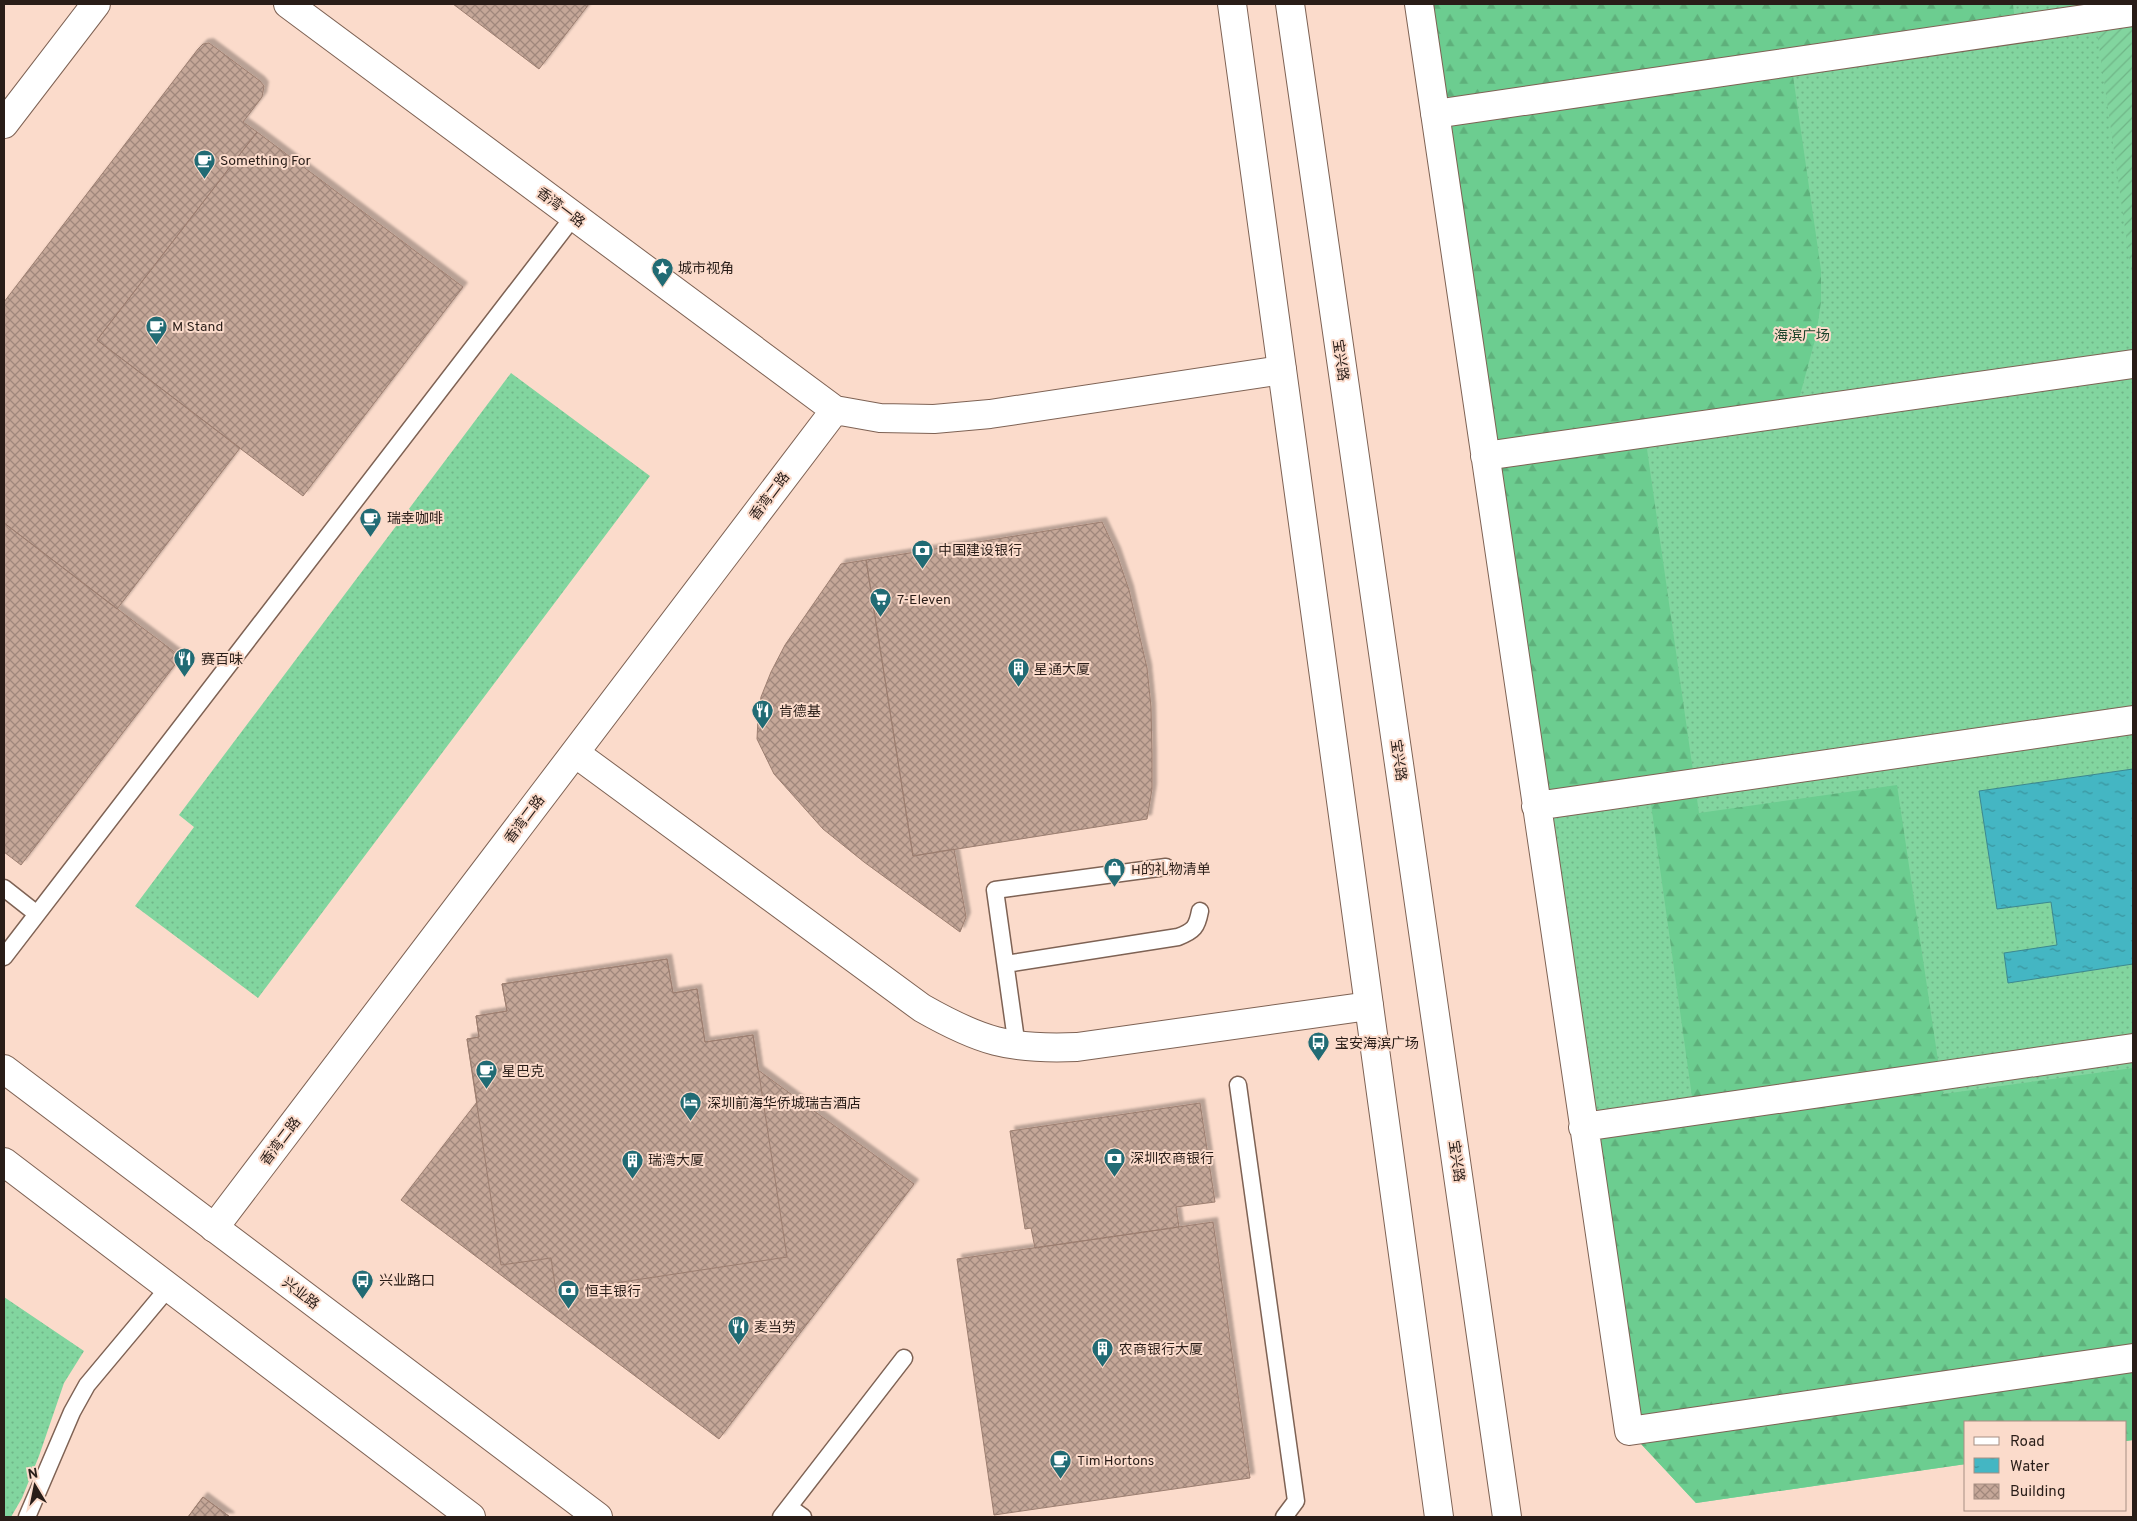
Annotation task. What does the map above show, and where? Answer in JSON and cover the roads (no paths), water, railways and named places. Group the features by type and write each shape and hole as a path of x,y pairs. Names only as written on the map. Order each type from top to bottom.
{"street":[{"path":"4,124 96,4"},
{"name":"香湾一路","path":"288,4 835,410"},
{"path":"1232,4 1439,1517"},
{"name":"宝兴路","path":"1290,4 1507,1517"},
{"path":"1419,4 1629,1431 2133,1358"},
{"path":"1435,114 2133,12"},
{"path":"1485,456 2133,364"},
{"path":"835,410 880,418 934,419 990,414 1282,370"},
{"name":"香湾二路","path":"214,1228 835,410"},
{"path":"1536,806 2133,720"},
{"path":"574,753 922,1008 955,1027 987,1040 1018,1047 1044,1049 1078,1047 1369,1006"},
{"path":"1583,1126 2133,1048"},
{"name":"兴业路","path":"4,1069 598,1517"},
{"path":"4,1162 471,1517"}],"lane":[{"path":"4,957 574,216"},
{"path":"1018,1047 995,890 1166,867"},
{"path":"4,888 37,914"},
{"path":"1006,964 1178,937 1191,932 1197,923 1200,911"},
{"path":"1238,1086 1296,1501 1284,1517"},
{"path":"27,1517 72,1412 87,1385 169,1287"},
{"path":"803,1517 785,1512 904,1358"}],"water":[{"path":"2133,769 2133,964 2008,983 2004,953 2057,945 2051,902 1997,909 1979,791"}],"place":[{"name":"Something For","path":"204,179"},
{"name":"城市视角","path":"662,287"},
{"name":"M Stand","path":"156,345"},
{"name":"瑞幸咖啡","path":"371,537"},
{"name":"中国建设银行","path":"922,569"},
{"name":"7-Eleven","path":"881,618"},
{"name":"赛百味","path":"185,678"},
{"name":"星通大厦","path":"1018,688"},
{"name":"肯德基","path":"763,730"},
{"name":"H的礼物清单","path":"1115,888"},
{"name":"宝安海滨广场","path":"1319,1062"},
{"name":"星巴克","path":"486,1090"},
{"name":"深圳前海华侨城瑞吉酒店","path":"691,1122"},
{"name":"深圳农商银行","path":"1114,1177"},
{"name":"瑞湾大厦","path":"632,1179"},
{"name":"兴业路口","path":"363,1299"},
{"name":"恒丰银行","path":"569,1310"},
{"name":"麦当劳","path":"738,1346"},
{"name":"农商银行大厦","path":"1103,1368"},
{"name":"Tim Hortons","path":"1061,1479"}],"park label":[{"name":"海滨广场","path":"1802,335"}]}
